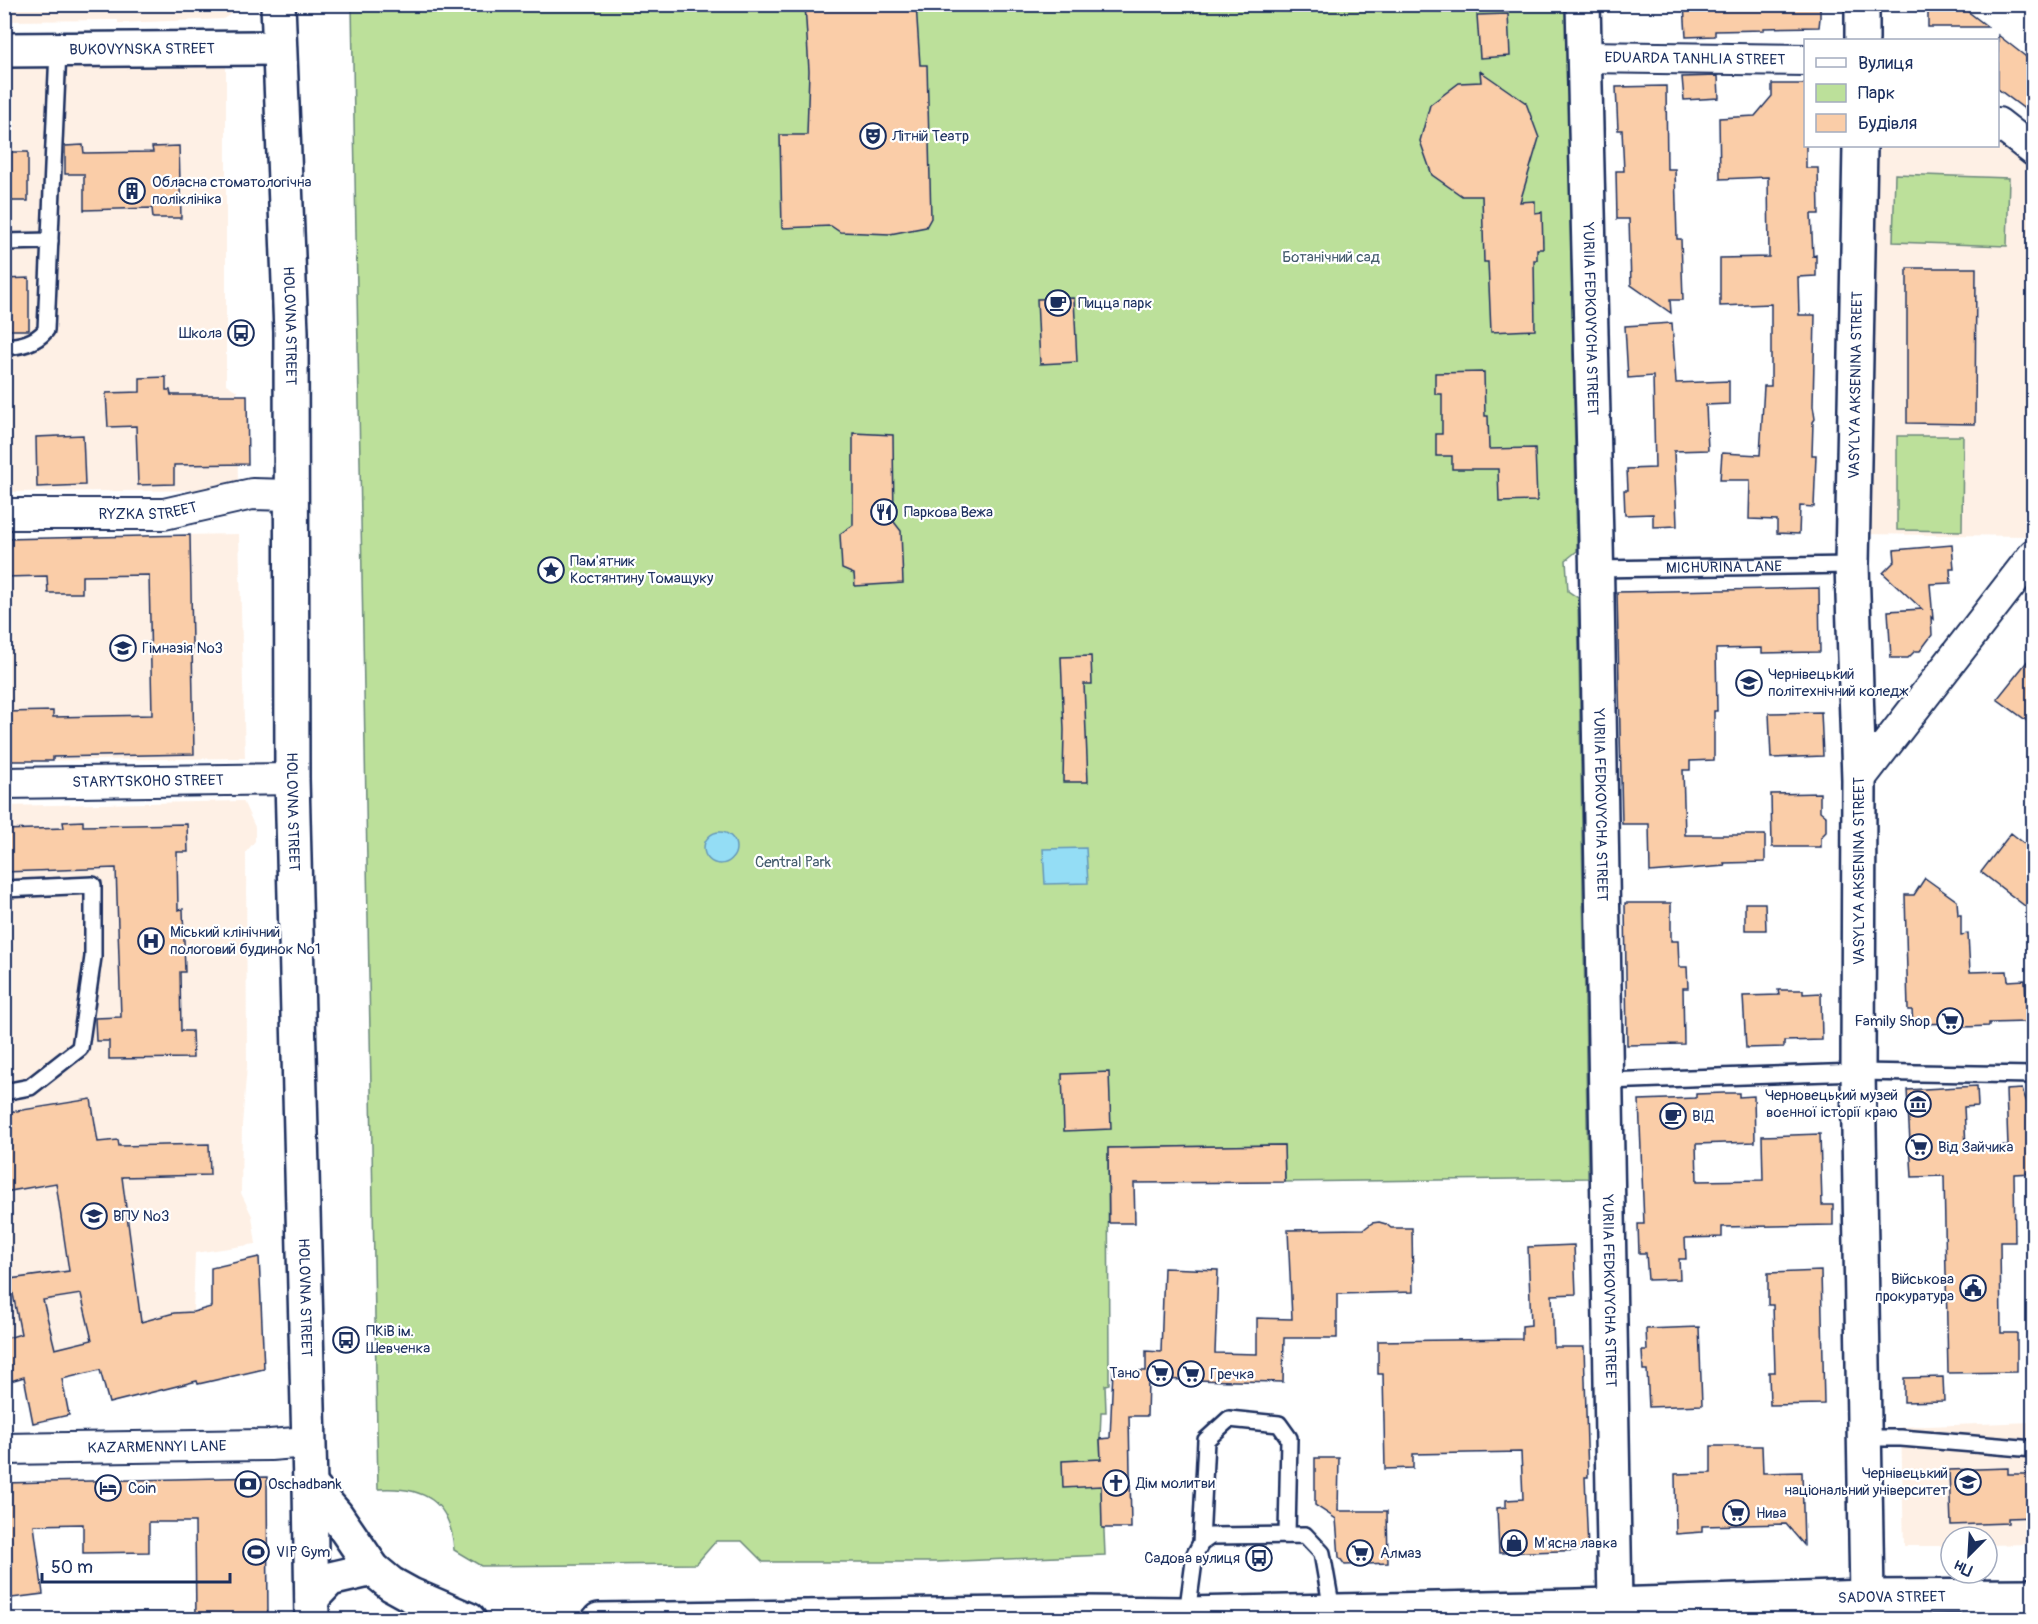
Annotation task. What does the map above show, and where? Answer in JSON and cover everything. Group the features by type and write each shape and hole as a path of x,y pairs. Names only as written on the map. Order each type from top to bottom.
{"street":[{"name":"HOLOVNA STREET","path":"278,4 291,332 292,779 312,1609"},
{"name":"YURIIA FEDKOVYCHA STREET","path":"1583,4 1616,1604"},
{"path":"1862,4 1862,39"},
{"name":"BUKOVYNSKA STREET","path":"4,50 278,48"},
{"name":"EDUARDA TANHLIA STREET","path":"1584,57 1804,60"},
{"path":"1999,124 2034,151"},
{"name":"VASYLYA AKSENINA STREET","path":"1860,147 1852,565 1859,780 1858,1072 1867,1597"},
{"name":"RYZKA STREET","path":"4,514 164,514 252,494 290,495"},
{"path":"1859,780 2034,554"},
{"name":"STARYTSKOHO STREET","path":"4,783 292,779"},
{"name":"KAZARMENNYI LANE","path":"4,1449 270,1445 308,1442"},
{"path":"310,1485 336,1515 373,1569 391,1584 411,1595 469,1620"},
{"path":"312,1609 330,1579 373,1569"},
{"name":"SADOVA STREET","path":"599,1620 1085,1617 1332,1610 1573,1613 1616,1604 1867,1597 2034,1596"}],"lane":[{"path":"4,347 19,346 38,339 46,330 58,50"},
{"path":"4,242 50,241"},
{"name":"MICHURINA LANE","path":"1596,569 1852,565"},
{"path":"4,889 93,885 93,957 80,1048 30,1087 4,1092"},
{"path":"1605,1081 1858,1072 2034,1075"},
{"path":"1187,1614 1194,1554 1201,1542 1206,1440 1229,1419 1279,1424 1289,1438 1287,1535"},
{"path":"1864,1438 1900,1438 2034,1449"},
{"path":"1201,1542 1211,1536 1305,1535 1322,1552 1332,1610"}],"shaded area":[{"path":"237,4 237,10 223,19 118,23 118,20 5,21 5,5"},
{"path":"226,64 226,384 237,391 238,490 5,492 4,68"},
{"path":"1999,124 2033,149 2033,536 1855,534 1861,147 1999,147"},
{"name":"Гімназія №3","path":"239,534 245,758 5,761 4,538"},
{"path":"243,801 255,827 255,841 246,852 247,1066 242,1125 241,1193 252,1216 256,1244 195,1253 193,1312 197,1331 5,1383 5,806"},
{"name":"Чернівецький національний університет","path":"2033,1422 2033,1544 1999,1545 1999,1525 1939,1525 1939,1546 1904,1546 1901,1427"}],"green space":[{"name":"Central Park","path":"352,5 1566,5 1577,551 1566,560 1568,591 1578,598 1588,1178 1285,1182 1284,1145 1108,1148 1109,1384 1105,1385 1106,1412 1101,1412 1100,1438 1105,1555 937,1562 763,1562 742,1541 716,1541 696,1564 481,1566 454,1550 447,1519 441,1508 432,1500 409,1490 378,1489"},
{"path":"1895,174 2009,178 2007,246 1893,242"},
{"path":"1897,436 1963,436 1962,531 1897,530"}],"water":[{"path":"720,832 732,836 736,848 732,860 720,864 708,860 704,848 708,836"},
{"path":"1086,848 1088,883 1045,884 1043,849"}],"building":[{"path":"805,4 916,4 920,65 927,65 931,218 926,227 890,234 840,232 831,226 782,228 780,135 807,135 809,71"},
{"path":"1684,4 1820,4 1819,27 1715,31 1715,36 1686,37"},
{"path":"1928,4 1958,4 1988,27 1928,27"},
{"path":"1508,14 1510,56 1480,58 1477,15"},
{"path":"1998,35 2034,63 2034,116 1999,90"},
{"path":"1480,71 1526,103 1539,138 1520,202 1535,201 1535,213 1542,212 1543,249 1537,249 1537,260 1534,260 1535,330 1491,332 1488,262 1484,262 1482,196 1462,196 1432,175 1420,141 1430,105 1459,83 1481,82"},
{"path":"1718,76 1719,98 1684,100 1682,77"},
{"path":"1772,84 1804,84 1806,168 1818,168 1819,214 1811,214 1816,276 1798,277 1799,315 1815,315 1813,406 1815,419 1812,455 1816,455 1814,507 1800,506 1799,534 1777,533 1777,520 1749,519 1750,480 1720,480 1722,453 1760,455 1764,386 1771,386 1771,304 1720,306 1720,258 1769,257 1768,177 1720,179 1719,118 1755,116 1772,96"},
{"path":"1666,86 1667,169 1675,169 1677,239 1681,239 1683,300 1670,300 1671,313 1631,285 1629,219 1617,219 1616,171 1624,171 1622,130 1618,130 1616,87"},
{"name":"Обласна стоматологічна поліклініка","path":"83,145 84,153 153,152 152,147 179,146 181,218 153,218 152,208 84,210 84,174 65,174 65,146"},
{"path":"4,152 28,152 28,201 4,201"},
{"path":"1907,268 1976,268 1975,424 1907,423"},
{"path":"29,278 29,330 4,330 4,279"},
{"path":"1074,298 1077,362 1040,364 1037,299"},
{"path":"1672,323 1676,383 1729,381 1729,404 1706,405 1708,450 1674,451 1677,526 1653,527 1653,514 1625,515 1624,490 1628,490 1627,469 1655,468 1653,376 1628,378 1625,326"},
{"path":"1484,372 1485,416 1488,416 1489,449 1535,448 1537,501 1499,502 1498,469 1452,469 1452,456 1436,456 1436,434 1442,434 1442,394 1435,394 1435,373"},
{"path":"166,377 166,390 170,390 171,395 247,395 248,464 174,465 174,484 138,485 136,426 108,427 106,393 140,392 140,378"},
{"path":"853,433 893,435 894,522 901,531 903,583 855,586 854,574 842,569 840,534 853,525"},
{"path":"83,435 85,485 37,487 36,437"},
{"path":"190,535 194,754 53,757 53,761 4,761 4,712 53,711 53,717 152,715 149,575 82,576 82,593 48,593 47,576 4,577 4,539"},
{"path":"1952,545 1954,569 1950,569 1951,583 1930,584 1932,635 1920,651 1915,651 1908,658 1891,658 1888,611 1922,609 1883,573 1895,561 1894,550"},
{"path":"1819,588 1820,652 1762,653 1762,648 1716,649 1717,711 1714,711 1714,760 1690,761 1690,770 1683,770 1685,835 1765,835 1765,862 1724,863 1725,866 1650,872 1649,824 1622,824 1617,592"},
{"path":"2034,653 2034,726 1997,699"},
{"path":"1091,656 1092,684 1084,684 1088,782 1063,782 1064,730 1061,657"},
{"path":"1821,712 1823,756 1771,758 1769,713"},
{"path":"1820,793 1820,811 1826,816 1826,832 1821,837 1821,847 1772,847 1771,794"},
{"name":"Міський клінічний пологовий будинок №1","path":"83,821 83,826 187,824 188,852 177,852 178,910 183,909 185,972 180,972 181,1031 192,1031 193,1058 109,1059 109,1041 96,1041 95,1018 121,1017 116,868 4,872 4,830 64,828 63,822"},
{"path":"2011,833 2034,851 2034,913 1981,872"},
{"path":"1925,878 1957,901 1958,915 1961,915 1961,935 1968,934 1970,972 2007,971 2008,981 2025,980 2027,1022 1989,1023 1989,1026 1964,1027 1963,1023 1913,1024 1912,1010 1908,1010 1905,895 1914,895"},
{"path":"1625,903 1671,903 1671,941 1678,941 1679,967 1687,967 1688,988 1683,988 1684,1044 1627,1045"},
{"path":"1745,903 1765,903 1766,930 1745,930"},
{"path":"1778,990 1803,990 1803,994 1821,993 1822,1040 1784,1041 1784,1047 1746,1048 1743,996 1779,995"},
{"path":"1109,1072 1111,1129 1064,1131 1062,1074"},
{"path":"1977,1086 1978,1106 1964,1107 1966,1148 2008,1146 2006,1090 2022,1089 2032,1116 2034,1173 2014,1174 2015,1242 2000,1242 2001,1333 2017,1333 2017,1372 1948,1373 1944,1176 1912,1177 1907,1090"},
{"path":"1739,1093 1739,1097 1754,1096 1755,1142 1696,1144 1697,1181 1763,1180 1762,1136 1820,1134 1822,1205 1833,1205 1833,1225 1722,1227 1722,1237 1685,1238 1686,1259 1679,1259 1680,1279 1648,1280 1646,1253 1639,1253 1638,1224 1644,1224 1639,1100 1696,1098 1696,1094"},
{"path":"91,1099 98,1142 118,1140 119,1146 209,1144 210,1175 122,1177 141,1322 174,1313 193,1312 211,1307 211,1268 259,1257 264,1369 198,1384 197,1381 109,1403 100,1370 62,1379 69,1415 33,1423 24,1377 4,1383 4,1339 21,1334 10,1279 69,1271 56,1183 4,1192 4,1120 11,1118 10,1112","holes":["81,1294 92,1340 55,1349 43,1300"]},
{"path":"1284,1145 1285,1182 1134,1183 1135,1223 1109,1223 1108,1148"},
{"path":"1379,1222 1391,1228 1412,1228 1413,1292 1337,1294 1337,1338 1284,1338 1283,1382 1148,1379 1147,1416 1129,1416 1131,1528 1102,1528 1101,1486 1063,1488 1062,1461 1101,1459 1100,1439 1110,1438 1113,1370 1146,1371 1146,1351 1161,1352 1164,1268 1218,1270 1215,1353 1257,1354 1257,1318 1292,1319 1288,1230 1364,1229 1372,1223"},
{"path":"1574,1245 1576,1294 1552,1295 1554,1347 1584,1347 1588,1550 1499,1553 1497,1508 1506,1507 1506,1500 1523,1499 1521,1452 1413,1454 1413,1468 1385,1469 1383,1374 1378,1374 1378,1341 1522,1339 1522,1326 1531,1325 1528,1247"},
{"path":"1821,1271 1824,1404 1770,1405 1769,1372 1775,1372 1773,1305 1768,1305 1768,1273"},
{"path":"1699,1327 1702,1405 1649,1407 1647,1370 1643,1370 1642,1350 1647,1350 1646,1329"},
{"path":"1943,1377 1944,1401 1904,1402 1904,1378"},
{"path":"1711,1446 1762,1446 1763,1473 1802,1472 1804,1545 1786,1524 1702,1526 1702,1532 1676,1534 1675,1474 1711,1473"},
{"path":"1315,1458 1339,1458 1338,1511 1387,1511 1388,1563 1345,1565 1339,1557 1336,1519 1315,1505"},
{"path":"2008,1468 2008,1474 2034,1474 2034,1517 2008,1518 2008,1523 1951,1525 1949,1470"},
{"path":"267,1477 268,1620 196,1620 195,1522 149,1522 149,1552 83,1553 83,1524 34,1525 43,1594 4,1599 4,1483"}],"place":[{"name":"Літній Театр","path":"873,136"},
{"name":"Обласна стоматологічна поліклініка","path":"132,191"},
{"name":"Пицца парк","path":"1058,303"},
{"name":"Школа","path":"241,333"},
{"name":"Паркова Вежа","path":"884,512"},
{"name":"Пам'ятник Костянтину Томащуку","path":"551,570"},
{"name":"Гімназія №3","path":"123,648"},
{"name":"Чернівецький політехнічний коледж","path":"1749,683"},
{"name":"Міський клінічний пологовий будинок №1","path":"151,941"},
{"name":"Family Shop","path":"1950,1021"},
{"name":"Черновецький музей воєнної історії краю","path":"1918,1104"},
{"name":"ВІД","path":"1673,1116"},
{"name":"Від Зайчика","path":"1919,1147"},
{"name":"ВПУ №3","path":"94,1216"},
{"name":"Військова прокуратура","path":"1973,1288"},
{"name":"ПКіВ ім. Шевченка","path":"346,1340"},
{"name":"Тано","path":"1160,1373"},
{"name":"Гречка","path":"1191,1374"},
{"name":"Чернівецький національний університет","path":"1968,1482"},
{"name":"Дім молитви","path":"1116,1483"},
{"name":"Oschadbank","path":"248,1484"},
{"name":"Coin","path":"108,1488"},
{"name":"Нива","path":"1736,1513"},
{"name":"М'ясна лавка","path":"1514,1543"},
{"name":"VIP Gym","path":"256,1552"},
{"name":"Алмаз","path":"1360,1553"},
{"name":"Садова вулиця","path":"1259,1558"}],"park label":[{"name":"Ботанічний сад","path":"1331,257"}]}
